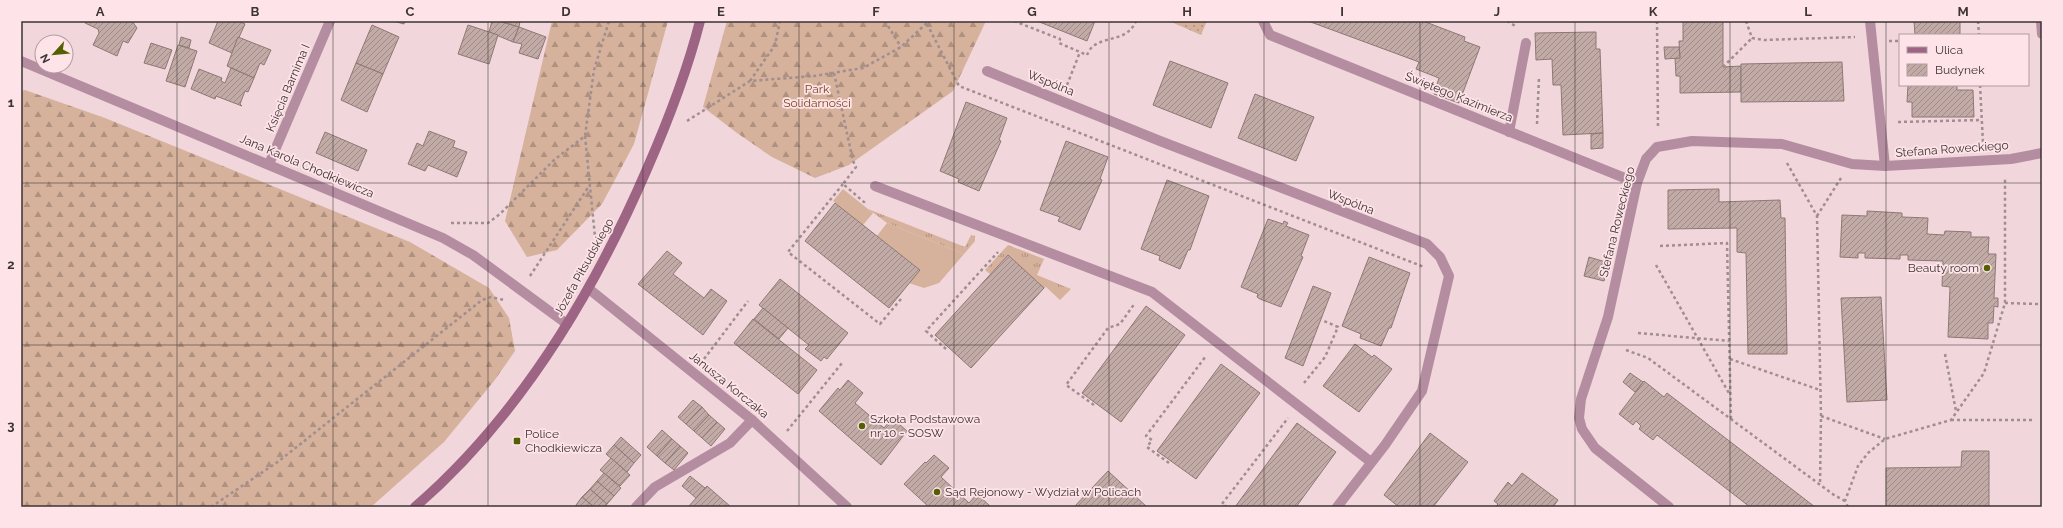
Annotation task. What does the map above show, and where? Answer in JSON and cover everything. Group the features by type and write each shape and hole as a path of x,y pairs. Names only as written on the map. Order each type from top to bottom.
{"street":[{"name":"Księcia Barnima I","path":"269,164 330,21"},
{"name":"Józefa Piłsudskiego","path":"414,507 446,477 496,422 567,324 589,289 620,230 665,128 683,78 700,21"},
{"name":"Świętego Kazimierza","path":"1263,21 1270,36 1637,183"},
{"path":"1870,21 1885,166"},
{"path":"2041,21 2042,34"},
{"path":"1509,132 1526,43"},
{"name":"Jana Karola Chodkiewicza","path":"21,61 443,238 473,255 567,324"},
{"name":"Wspólna","path":"987,71 1239,172 1427,244 1440,257 1449,276"},
{"name":"Stefana Roweckiego","path":"1669,507 1595,448 1586,437 1579,418 1583,389 1608,317 1637,183 1646,159 1657,147 1692,141 1782,144 1852,164 1885,166 2011,159 2042,153"},
{"path":"875,186 1152,292 1371,462"},
{"path":"1337,507 1422,391 1449,276"},
{"name":"Janusza Korczaka","path":"589,289 752,420 847,507"},
{"path":"636,507 655,487 730,443 752,420"}],"path":[{"path":"595,239 585,136 594,70 609,21"},
{"path":"687,121 750,81 775,45 780,21"},
{"path":"885,21 901,48"},
{"path":"1014,21 1060,40 1058,43 1086,55 1092,47 1126,34 1133,28 1136,21"},
{"path":"1657,21 1658,128"},
{"path":"1746,21 1752,38"},
{"path":"1978,21 1978,34"},
{"path":"750,81 834,73 863,68 901,48 928,22 959,86 1449,276"},
{"path":"1752,38 1764,40 1859,37"},
{"path":"1723,67 1752,38"},
{"path":"1060,101 1080,52"},
{"path":"834,73 853,161 856,167 788,252 880,324 901,299"},
{"path":"1980,86 1983,143"},
{"path":"1879,119 1890,123 1982,120"},
{"path":"448,223 488,223 500,214 554,160 585,136"},
{"path":"1787,162 1817,216 1821,416 1820,485"},
{"path":"1951,420 1984,373 2004,304 2005,175 2012,175"},
{"path":"1817,216 1841,178"},
{"path":"842,184 864,202 875,186"},
{"path":"530,276 589,186"},
{"path":"946,349 926,331 1010,238"},
{"path":"1660,246 1727,243 1731,421"},
{"path":"1656,265 1730,395"},
{"path":"1094,405 1066,385 1108,328 1120,324 1145,290"},
{"path":"212,507 279,462 482,300 491,297 510,302"},
{"path":"702,361 748,301"},
{"path":"2004,304 2038,304"},
{"path":"1304,383 1325,356 1338,327 1324,321"},
{"path":"1638,333 1729,341"},
{"path":"1169,463 1147,447 1152,440 1146,436 1216,342"},
{"path":"1626,350 1648,358 1834,496 1845,501 1848,507"},
{"path":"1945,354 1957,412"},
{"path":"1730,359 1820,390"},
{"path":"786,433 842,363"},
{"path":"1226,507 1222,504 1298,405"},
{"path":"1821,416 1885,439"},
{"path":"1845,501 1858,466 1868,453 1885,439 1951,420 2033,420"}],"green space":[{"path":"552,21 668,21 634,144 602,204 557,250 527,257 505,221"},
{"name":"Park Solidarności","path":"727,21 986,21 953,91 849,165 815,178 772,157 703,107"},
{"path":"1169,21 1207,21 1201,35"},
{"path":"25,90 105,118 410,242 489,288 509,318 515,351 494,381 444,442 371,507 21,507 21,91"},
{"path":"843,189 873,213 863,225 833,201"},
{"path":"868,209 965,247 971,235 975,236 975,241 964,254 887,223"},
{"path":"887,223 964,254 939,283 924,288 909,283 919,269 877,236"},
{"path":"1008,245 1044,259 1037,275 1071,289 1060,300 1046,287 1044,288 1008,255 990,274 985,270"}],"building":[{"path":"86,21 132,21 137,28 128,43 123,41 117,56 93,45 99,33 98,29 85,23"},
{"path":"218,21 238,21 245,24 232,53 209,43"},
{"path":"393,21 405,21 404,24"},
{"path":"492,21 499,21 519,27 513,42 489,32"},
{"path":"499,21 520,21 519,27"},
{"path":"1037,21 1095,21 1087,41"},
{"path":"1308,21 1423,21 1465,37 1464,41 1480,47 1459,103 1434,94 1439,78 1416,69 1419,62"},
{"path":"1683,21 1723,21 1723,67 1741,66 1741,92 1680,93 1680,76 1676,76 1675,58 1680,58 1679,41 1683,41"},
{"path":"1914,21 1960,21 1960,34 1915,34"},
{"path":"372,25 399,37 383,74 356,63"},
{"path":"468,25 498,35 489,64 458,54"},
{"path":"519,27 546,37 538,59 519,53 522,44 513,42"},
{"path":"1596,32 1596,49 1600,49 1603,133 1563,135 1561,85 1553,85 1552,59 1536,60 1535,33"},
{"path":"181,37 191,40 189,48 179,45"},
{"path":"238,37 271,50 264,65 260,63 254,78 227,66"},
{"path":"151,43 172,50 165,69 144,63"},
{"path":"178,45 197,51 185,87 166,81"},
{"path":"1664,47 1679,47 1680,58 1665,59"},
{"path":"1170,61 1228,83 1211,128 1153,105"},
{"path":"1842,62 1844,101 1741,102 1741,64"},
{"path":"356,63 383,74 367,112 341,100"},
{"path":"231,68 254,78 248,92 245,91 240,104 242,106 216,96 215,99 191,89 199,69 222,78 221,81 225,83"},
{"path":"1908,86 1957,86 1957,90 1973,90 1974,117 1912,117 1912,102 1907,102"},
{"path":"1255,94 1314,117 1296,161 1238,138"},
{"path":"966,102 1007,118 999,140 1001,141 979,191 958,182 959,179 940,171"},
{"path":"429,131 455,141 453,147 467,152 457,177 428,165 425,171 408,164 417,143 423,146"},
{"path":"325,132 367,150 358,171 316,153"},
{"path":"1603,133 1603,148 1591,149 1591,134"},
{"path":"1066,141 1108,157 1100,179 1102,180 1080,230 1058,221 1060,217 1040,210"},
{"path":"1167,180 1209,196 1190,250 1188,250 1180,269 1159,260 1160,256 1141,249"},
{"path":"1719,189 1719,202 1780,200 1781,218 1785,218 1787,354 1748,354 1746,253 1737,252 1737,228 1668,229 1668,190"},
{"path":"835,203 920,270 889,308 805,241"},
{"path":"1867,211 1902,213 1902,217 1928,218 1927,234 1944,235 1945,231 1971,232 1971,237 1989,237 1988,254 1996,254 1994,298 1998,298 1998,307 1994,306 1993,323 1988,323 1988,339 1948,337 1950,287 1942,286 1943,261 1908,260 1908,255 1900,255 1900,259 1865,258 1865,253 1858,253 1858,258 1840,257 1842,215 1867,216"},
{"path":"1268,219 1283,224 1284,221 1288,223 1286,226 1309,235 1301,256 1303,257 1281,307 1260,299 1257,297 1258,294 1241,287"},
{"path":"667,251 682,263 673,274 704,298 711,289 727,301 703,335 638,284"},
{"path":"1008,255 1044,288 971,368 935,335"},
{"path":"1369,257 1410,273 1391,328 1389,328 1381,346 1360,338 1361,334 1342,326"},
{"path":"1589,257 1609,263 1604,281 1584,276"},
{"path":"780,279 848,333 827,359 824,357 821,361 805,349 809,345 759,305"},
{"path":"1313,286 1331,293 1303,366 1285,358"},
{"path":"1881,297 1887,400 1847,402 1841,298"},
{"path":"1146,306 1185,335 1121,422 1082,393"},
{"path":"763,308 788,328 779,339 754,319"},
{"path":"753,319 817,370 798,394 734,343"},
{"path":"1355,344 1372,357 1374,355 1392,369 1359,412 1323,386"},
{"path":"1221,364 1260,393 1196,479 1157,451"},
{"path":"1630,373 1643,382 1635,392 1623,382"},
{"path":"848,380 863,393 855,403 884,428 892,418 907,431 881,465 819,411 838,388 840,390"},
{"path":"1644,381 1664,397 1667,393 1815,507 1750,507 1657,435 1653,440 1639,429 1641,426 1636,421 1633,425 1619,414"},
{"path":"693,400 702,407 686,424 678,417"},
{"path":"702,407 709,415 694,431 686,424"},
{"path":"709,415 717,422 702,438 694,431"},
{"path":"717,422 725,429 711,446 702,438"},
{"path":"1297,423 1336,452 1296,507 1235,507"},
{"path":"662,430 672,439 657,456 647,447"},
{"path":"1430,433 1468,462 1433,507 1399,507 1384,495"},
{"path":"621,437 641,455 634,463 614,445"},
{"path":"672,439 680,446 665,463 657,456"},
{"path":"614,445 634,463 627,472 606,454"},
{"path":"680,446 688,453 674,470 665,463"},
{"path":"1962,451 1989,451 1989,507 1886,507 1886,468 1961,467"},
{"path":"934,455 949,468 941,477 969,503 977,494 991,507 929,507 904,484 925,462 926,463"},
{"path":"611,458 630,475 620,486 600,470"},
{"path":"1108,471 1147,507 1074,507"},
{"path":"604,473 621,488 614,496 597,481"},
{"path":"1522,473 1558,500 1553,507 1495,507 1498,504 1494,501 1508,482 1512,486"},
{"path":"690,476 705,488 696,498 682,486"},
{"path":"597,481 614,496 607,504 590,489"},
{"path":"707,486 731,507 688,507"},
{"path":"590,489 607,504 605,507 594,507 582,497"},
{"path":"582,497 594,507 577,507 576,505"}],"place":[{"name":"Beauty room","path":"1987,268"},
{"name":"Szkoła Podstawowa nr 10 - SOSW","path":"862,426"},
{"name":"Police Chodkiewicza","path":"517,441"},
{"name":"Sąd Rejonowy - Wydział w Policach","path":"937,492"}]}
